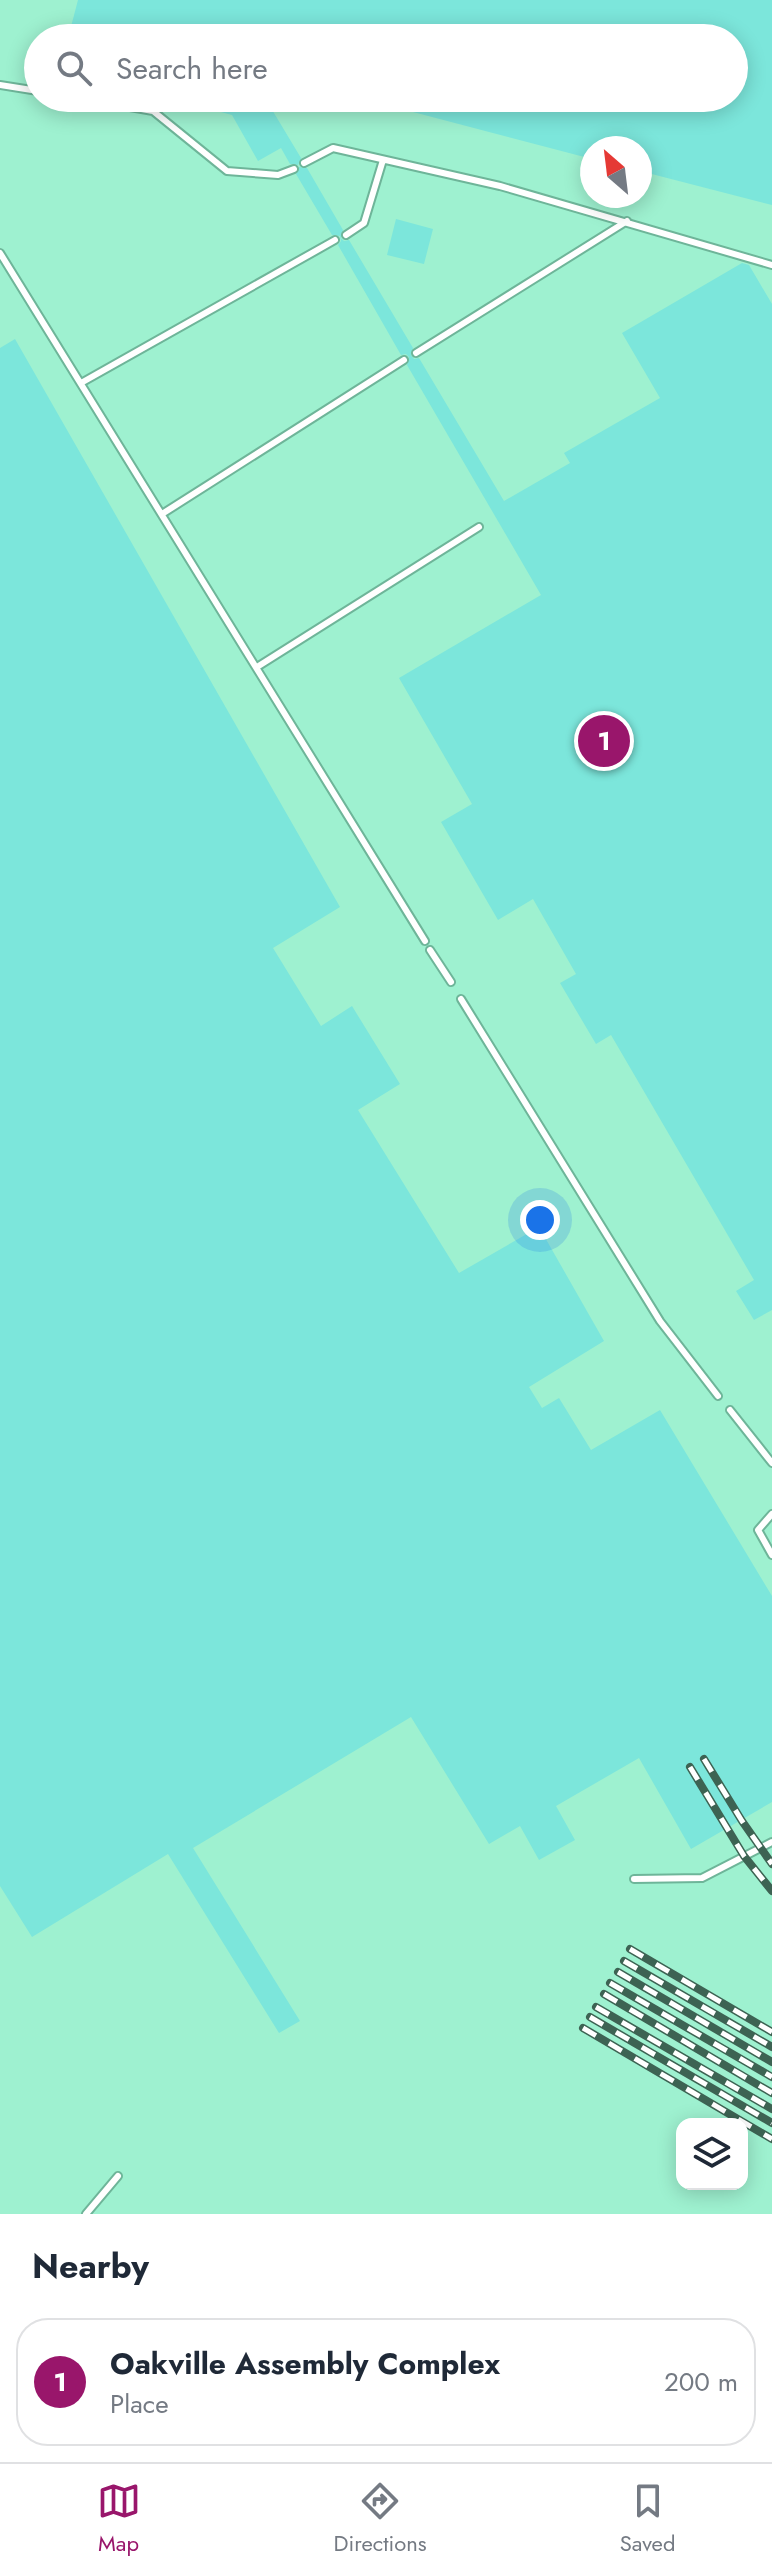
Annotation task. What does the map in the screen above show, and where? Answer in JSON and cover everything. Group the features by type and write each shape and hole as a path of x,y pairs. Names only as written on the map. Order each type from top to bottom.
{"lane":[{"path":"0,85 24,89"},
{"path":"154,112 227,171 278,175 294,169"},
{"path":"304,163 333,148 500,186 772,265"},
{"path":"346,235 364,223 383,160"},
{"path":"416,353 627,221"},
{"path":"81,383 335,240"},
{"path":"0,253 425,941"},
{"path":"162,514 404,360"},
{"path":"257,667 479,527"},
{"path":"430,950 451,982"},
{"path":"461,999 660,1321 718,1396"},
{"path":"730,1410 772,1463"},
{"path":"772,1514 758,1530 772,1555"},
{"path":"634,1879 702,1878 772,1842"},
{"path":"86,2214 118,2176"}],"shaded area":[{"path":"0,0 772,0 772,2214 0,2214"}],"building":[{"path":"78,0 772,0 772,205 652,174 652,136 580,136 580,156 413,112 748,112 748,24 72,24"},
{"path":"221,112 273,112 301,158 298,165 290,164 281,148 258,161 232,115"},
{"path":"299,167 307,168 343,230 341,238 349,240 413,348 411,355 414,359 419,358 504,501 570,463 564,453 660,398 622,333 742,263 749,265 772,304 772,1310 754,1320 736,1291 754,1280 611,1035 596,1044 560,983 576,974 533,899 498,920 441,822 472,804 399,678 541,595 407,365 409,357 401,355 338,245 340,236 332,235 296,174"},
{"path":"396,219 433,229 424,264 387,255"},
{"path":"15,339 340,907 273,948 321,1026 352,1006 400,1084 358,1110 459,1273 539,1227 604,1341 529,1387 542,1408 559,1398 591,1450 660,1410 772,1596 772,1802 691,1849 639,1758 556,1806 575,1840 539,1860 520,1826 489,1844 411,1717 193,1848 300,2021 279,2033 168,1854 32,1937 0,1886 0,348"}],"railway":[{"path":"704,1759 772,1864"},
{"path":"690,1767 744,1856 772,1891"},
{"path":"630,1949 772,2032"},
{"path":"624,1961 772,2047"},
{"path":"618,1972 772,2062"},
{"path":"610,1983 772,2077"},
{"path":"604,1994 772,2093"},
{"path":"596,2007 772,2109"},
{"path":"590,2017 772,2123"},
{"path":"583,2028 772,2139"}],"place":[{"name":"Oakville Assembly Complex","path":"604,741"}]}
